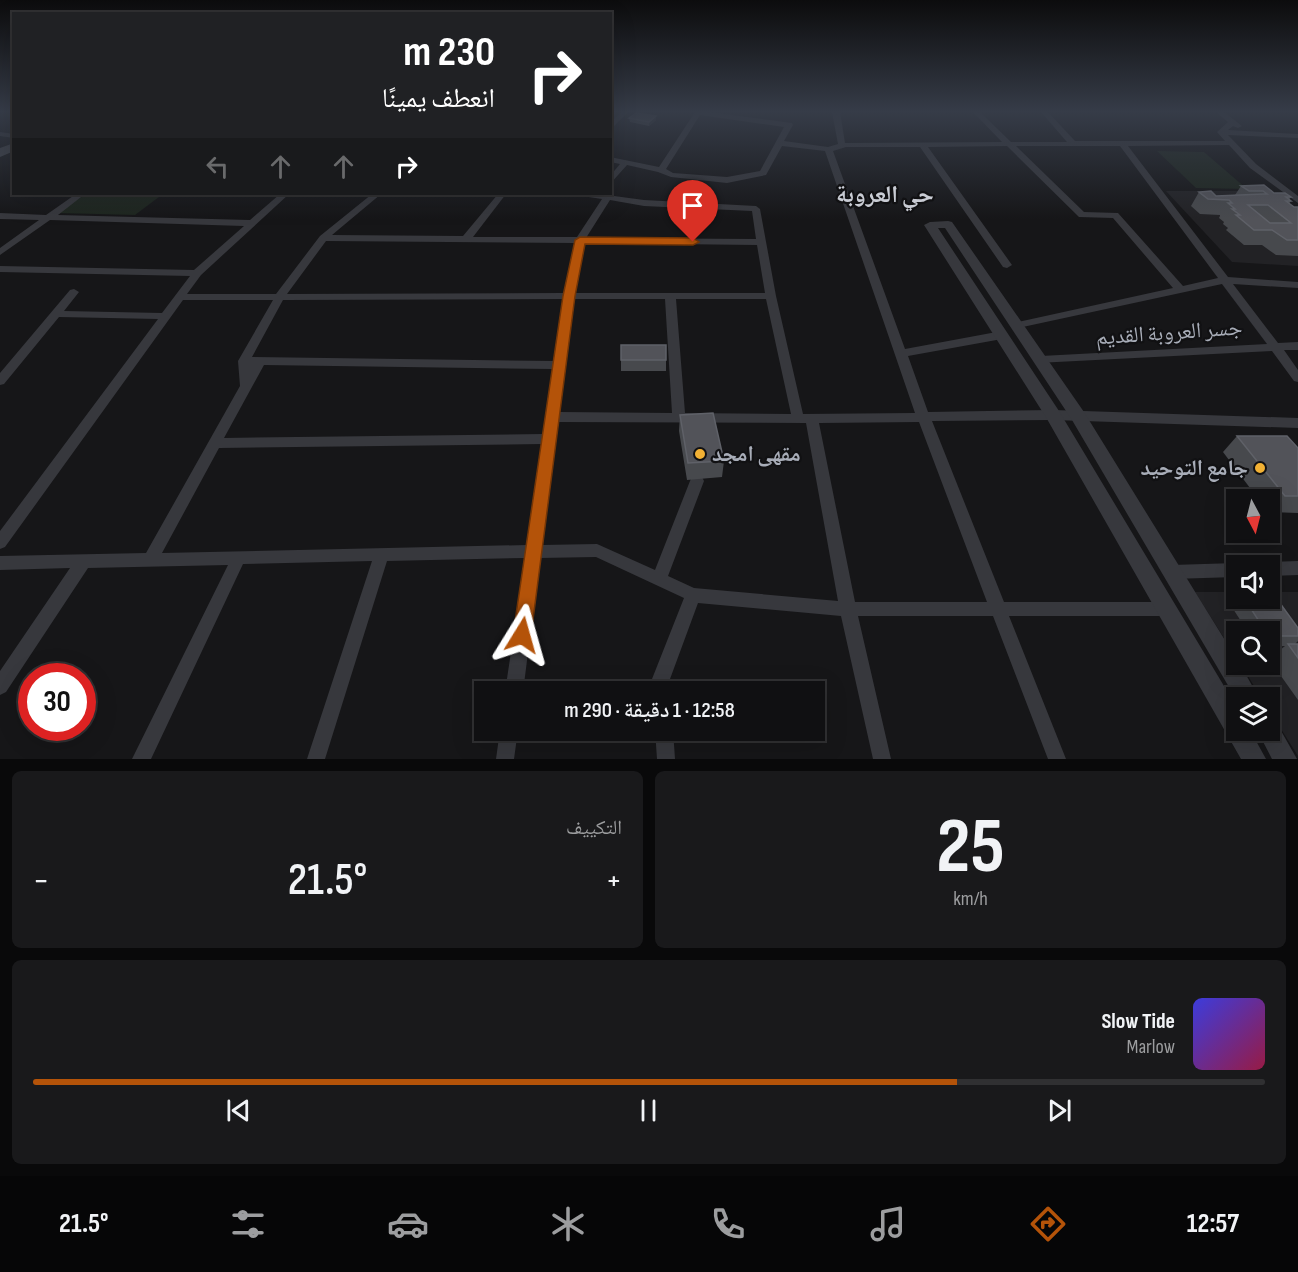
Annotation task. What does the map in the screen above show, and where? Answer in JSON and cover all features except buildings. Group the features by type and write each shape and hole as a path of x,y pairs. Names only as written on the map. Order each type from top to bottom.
{"street":[{"path":"661,170 676,147"},
{"path":"612,159 661,170 671,175 727,180 763,173 777,147"},
{"path":"834,147 900,354 996,609 1057,759"},
{"path":"924,147 1007,265"},
{"path":"1012,147 1082,215 1114,215 1180,289"},
{"path":"1125,147 1298,378"},
{"path":"1234,147 1252,166 1298,200"},
{"path":"612,179 625,162"},
{"path":"0,252 80,195"},
{"path":"0,543 197,273 284,195"},
{"path":"246,385 244,361 280,296 324,237 376,195"},
{"path":"466,239 501,195"},
{"path":"516,681 569,296 580,240 603,197 756,209 771,296 805,419 882,759"},
{"path":"0,216 251,223"},
{"path":"1226,710 1053,415 930,225 948,224 1018,325 1078,416 1241,687"},
{"path":"324,237 761,242"},
{"path":"0,269 197,273"},
{"path":"1018,325 1224,280 1298,285"},
{"path":"0,381 74,292"},
{"path":"670,296 679,418"},
{"path":"180,297 771,296"},
{"path":"56,314 166,316"},
{"path":"900,354 1002,335"},
{"name":"جسر العروبة القديم","path":"1041,360 1298,346"},
{"path":"244,361 560,364"},
{"path":"151,559 260,362"},
{"path":"552,417 805,419 1053,415 1298,423"},
{"path":"216,443 549,439"},
{"path":"659,580 696,482"},
{"path":"0,562 597,550 693,595 848,609 1168,609"},
{"path":"316,759 382,554"},
{"path":"141,759 239,557"},
{"path":"0,686 84,561"},
{"path":"1280,569 1298,568"},
{"path":"1172,572 1226,570"},
{"path":"661,681 693,595"},
{"path":"505,759 507,741"},
{"path":"665,741 666,759"},
{"path":"1244,741 1254,759"},
{"path":"1274,741 1285,759"}],"shaded area":[{"path":"1157,151 1204,152 1247,189 1196,188"},
{"path":"1166,191 1263,191 1298,214 1298,266 1232,262"},
{"path":"84,195 162,195 135,215 57,213"},
{"path":"1195,592 1226,592 1226,609 1280,609 1280,592 1298,592 1298,756 1280,727 1280,687 1255,687 1247,675 1280,675 1280,621 1226,621 1226,641"}],"place":[{"name":"مقهى امجد","path":"700,454"},
{"name":"جامع التوحيد","path":"1260,468"}],"district":[{"name":"حي العروبة","path":"885,194"}],"route":[{"path":"522,635 569,296 580,240 693,242"}]}
